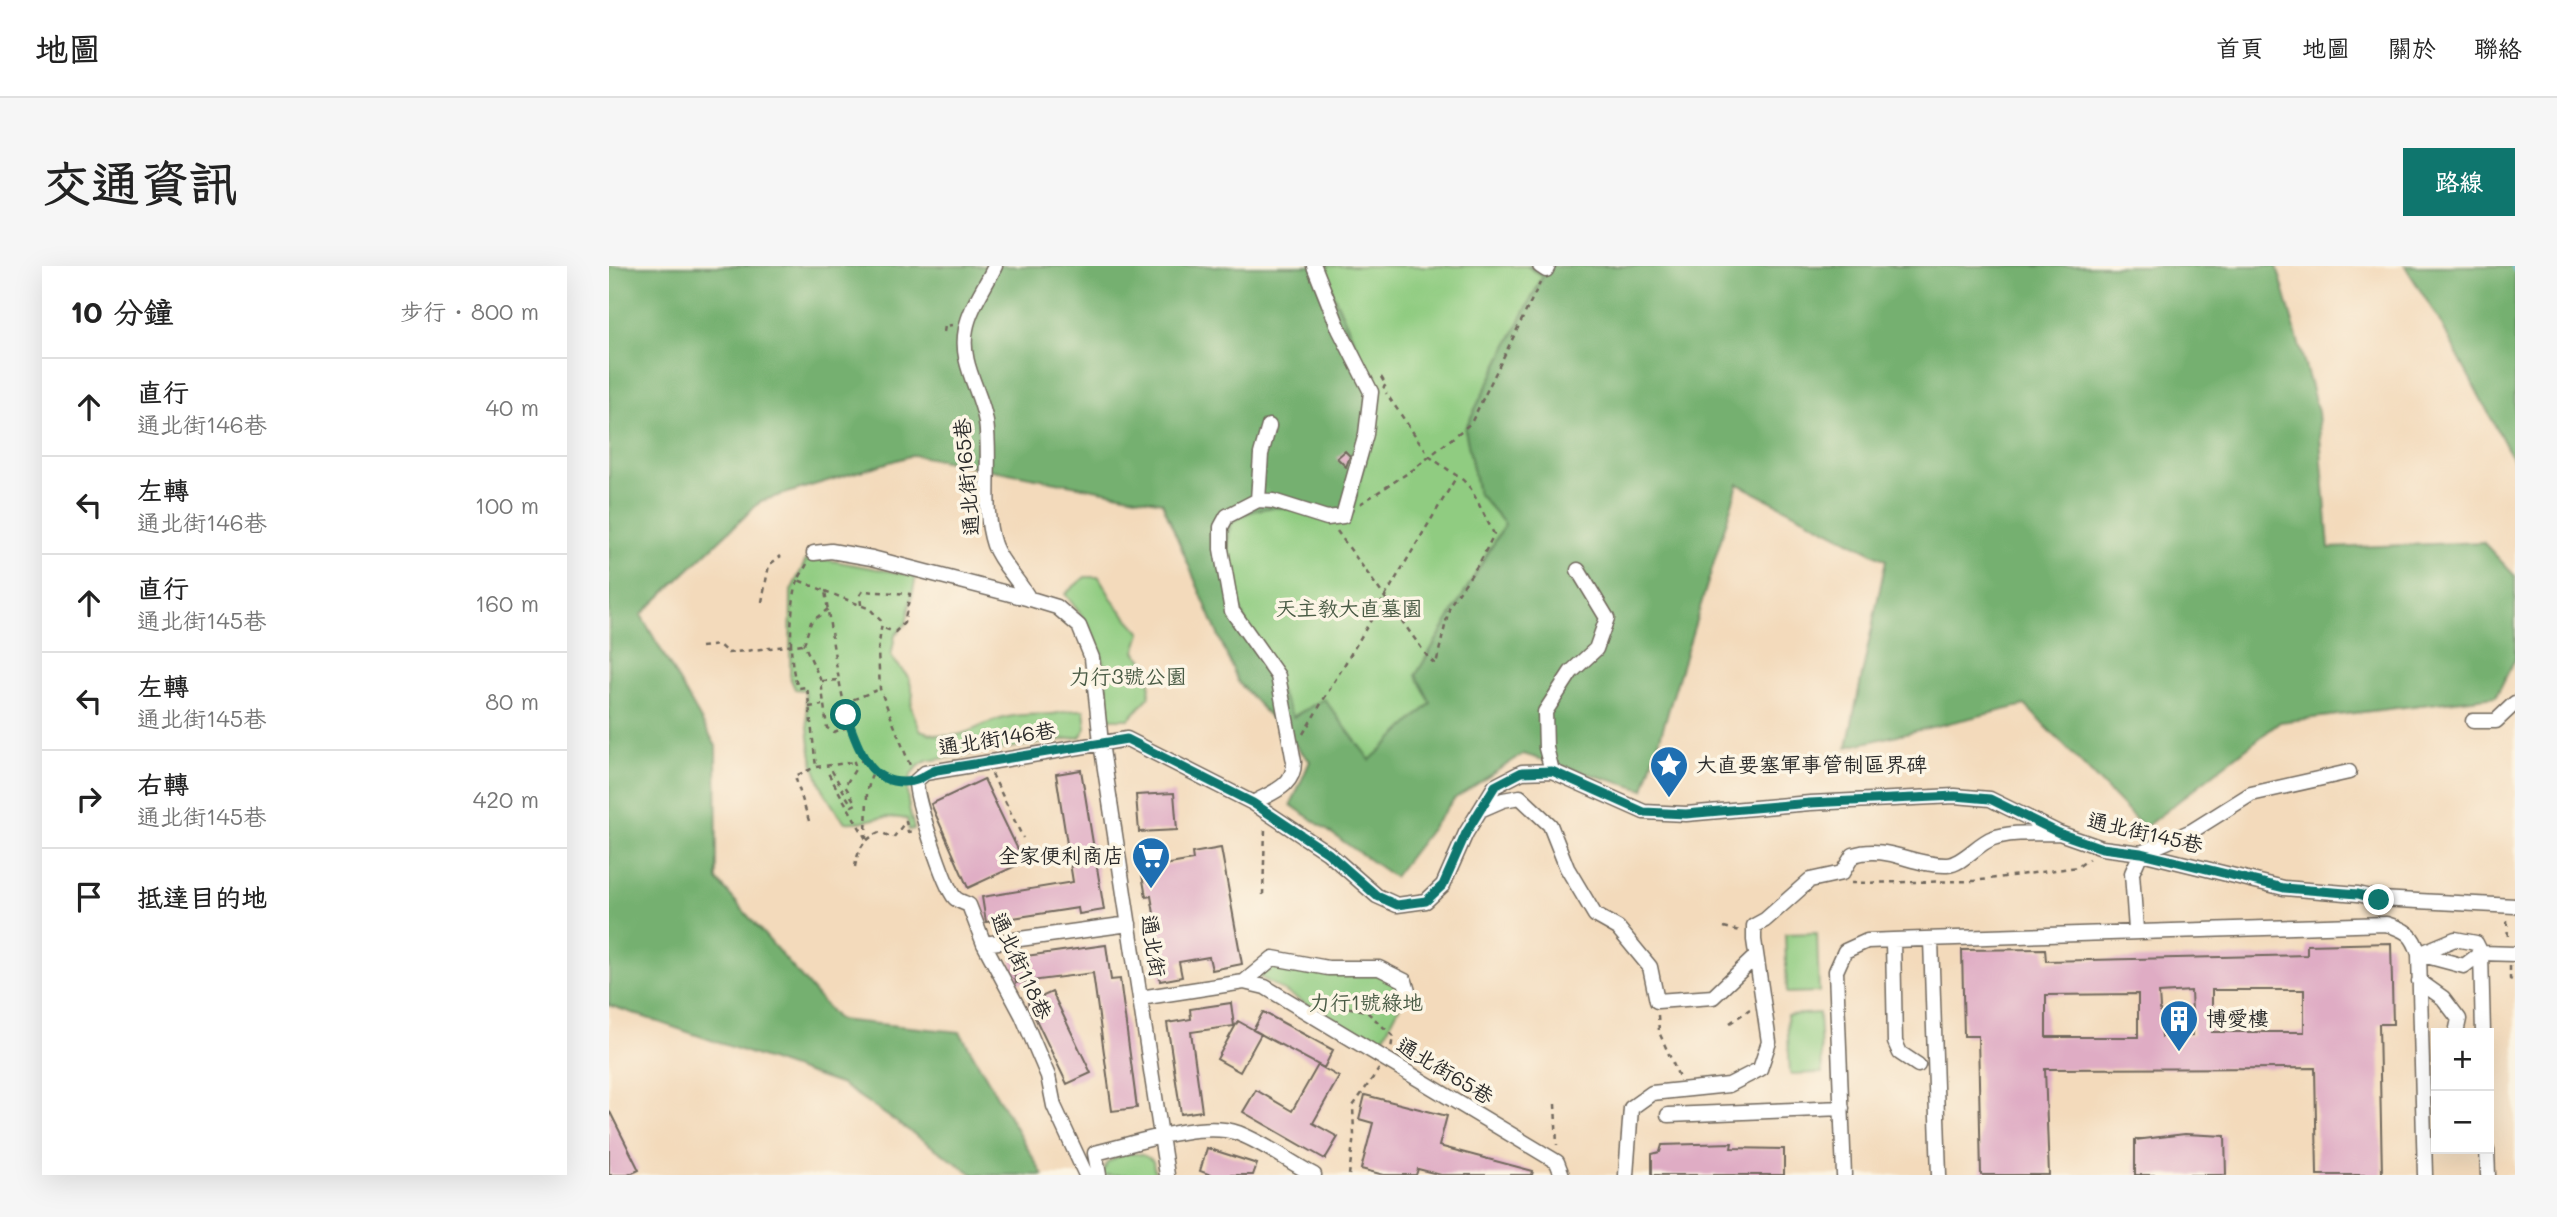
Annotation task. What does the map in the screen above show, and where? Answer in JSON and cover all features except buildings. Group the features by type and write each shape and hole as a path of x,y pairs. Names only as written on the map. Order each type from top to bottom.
{"street":[{"name":"通北街165巷","path":"995,266 967,324 965,356 970,379 985,418 991,534 997,553 1019,580 1029,599"},
{"path":"1253,803 1290,782 1294,776 1292,752 1278,676 1232,611 1220,549 1221,527 1227,516 1245,504 1258,500 1273,501 1327,518 1343,516 1366,434 1371,392 1339,329 1314,266"},
{"path":"1258,500 1261,454 1269,426"},
{"name":"通北街","path":"814,553 831,551 872,558 1029,599 1057,607 1079,626 1092,658 1101,743 1167,1175"},
{"path":"1552,771 1546,748 1545,712 1571,672 1596,649 1607,618 1578,570"},
{"path":"2473,721 2496,721 2515,703"},
{"name":"通北街145巷","path":"1101,743 1127,739 1253,803 1328,853 1377,896 1397,905 1426,901 1443,885 1480,810 1495,786 1522,772 1552,771 1644,812 1686,814 1810,803 1955,796 1990,799 2059,833 2102,848 2141,853 2284,888 2358,894 2379,900 2515,906"},
{"name":"通北街146巷","path":"916,781 925,773 937,770 1101,743"},
{"path":"2136,930 2132,873 2141,853 2192,831 2251,794 2349,772"},
{"name":"通北街118巷","path":"916,781 916,795 955,898 969,905 984,944 1022,1015 1048,1076 1054,1106 1086,1175"},
{"path":"1480,810 1503,800 1520,797 1550,825 1567,868 1595,915 1618,928 1650,967 1657,1001 1713,997 1756,956"},
{"path":"1626,1175 1631,1108 1652,1093 1728,1085 1760,1069 1769,1042 1754,926 1811,880 1842,873 1853,856 1867,851 1896,853 1908,861 1950,865 1992,838 2059,833"},
{"path":"984,944 1129,923"},
{"path":"1844,1175 1836,971 1845,951 1867,941 2136,930 2386,925 2405,930 2414,939 2419,954 2425,1175"},
{"path":"2419,954 2455,939 2476,943 2481,953 2483,1028"},
{"path":"1893,940 1895,1042 1900,1053 1918,1065"},
{"path":"1931,940 1938,1175"},
{"path":"2419,954 2464,965 2481,953 2515,954"},
{"path":"1140,999 1244,982 1273,958 1328,968 1379,968 1405,981 1409,995"},
{"path":"2419,981 2443,998 2459,1019 2457,1028"},
{"name":"通北街65巷","path":"1244,982 1265,988 1560,1168"},
{"path":"1668,1115 1842,1108"},
{"path":"1099,1175 1095,1153 1161,1137 1220,1129 1240,1134 1314,1175"},
{"path":"2487,1154 2488,1175"}],"path":[{"path":"1343,516 1430,457 1471,423 1544,267"},
{"path":"944,332 947,325"},
{"path":"1327,518 1430,660 1436,664 1450,605 1480,562 1494,534 1471,489 1430,457 1383,388 1386,385 1379,375"},
{"path":"1292,752 1457,476"},
{"path":"814,553 797,580 793,596 793,645 794,680 799,688 807,687 816,767"},
{"path":"762,601 769,565 781,556"},
{"path":"797,580 861,605 876,613 883,628 878,651 880,689 916,781 894,783 873,772 865,760 850,726 844,704 825,591"},
{"path":"861,605 860,595 863,591 910,594 904,623 895,632 883,628"},
{"path":"828,609 811,622 804,644 821,681 827,728 834,732 850,726"},
{"path":"701,647 719,645 728,653 804,644"},
{"path":"821,681 840,680"},
{"path":"844,704 880,689"},
{"path":"809,706 822,705"},
{"path":"809,821 795,776 816,767 865,760"},
{"path":"855,762 856,768 845,786 856,804 852,806 832,771 828,773 866,839"},
{"path":"986,762 1023,838"},
{"path":"866,839 867,793 873,772"},
{"path":"1263,895 1265,812"},
{"path":"855,867 858,851 866,839 880,832 893,838 906,821 908,832 927,828"},
{"path":"1850,883 1974,881 2078,867 2102,848"},
{"path":"2510,979 2515,981"},
{"path":"1287,1001 1321,1002 1366,1011 1393,1036 1394,1044 1353,1106 1353,1156 1349,1175"},
{"path":"1657,1001 1659,1032 1684,1090"},
{"path":"1730,1023 1746,1009 1764,1009"},
{"path":"1556,1104 1560,1168"}],"green space":[{"path":"609,266 1321,266 1377,394 1376,418 1352,509 1347,518 1287,508 1244,514 1231,523 1228,548 1230,573 1245,623 1293,717 1324,699 1370,760 1431,703 1416,675 1505,524 1478,493 1465,429 1543,276 1527,266 2277,266 2318,412 2329,548 2483,542 2515,576 2515,659 2496,696 2280,722 2144,828 2025,705 1847,747 1886,560 1738,484 1644,790 1523,754 1454,799 1394,877 1291,805 1310,761 1238,682 1162,502 913,455 761,501 641,615 716,746 717,880 838,1020 960,1032 1043,1175 974,1175 842,1085 609,1005"},
{"name":"天主教大直墓園","path":"1321,266 1527,266 1543,276 1465,429 1478,493 1505,524 1416,675 1431,703 1370,761 1324,699 1292,717 1245,622 1230,572 1228,547 1231,523 1255,508 1272,506 1363,362"},
{"path":"2405,266 2515,266 2515,463 2439,320"},
{"name":"力行3號公園","path":"806,560 828,560 916,576 906,624 895,635 891,657 909,678 913,694 911,707 920,730 947,736 957,735 1008,717 1079,710 1084,710 1086,728 1080,737 927,761 911,774 908,782 908,800 914,829 909,830 907,819 897,817 845,822 823,790 817,775 810,744 805,690 795,689 790,677 791,591"},
{"name":"力行3號公園","path":"1085,577 1099,577 1115,604 1141,633 1135,652 1151,668 1149,697 1129,719 1109,719 1104,665 1100,652 1088,626 1065,594"},
{"path":"1817,933 1819,992 1787,993 1785,934"},
{"name":"力行1號綠地","path":"1273,965 1379,974 1401,981 1405,996 1379,1046 1258,976"},
{"path":"1819,1013 1822,1073 1790,1074 1787,1015"},
{"path":"1122,1154 1139,1154 1149,1158 1153,1161 1155,1175 1102,1175 1107,1163"}],"waterway":[{"path":"2513,266 2515,270"}],"place":[{"name":"大直要塞軍事管制區界碑","path":"1669,799"},
{"name":"全家便利商店","path":"1151,890"},
{"name":"博愛樓","path":"2179,1053"}],"route":[{"path":"846,715 873,772 894,783 916,781 925,773 937,770 1127,739 1253,803 1328,853 1377,896 1397,905 1426,901 1443,885 1466,833 1495,786 1522,772 1552,771 1644,812 1686,814 1810,803 1955,796 1990,799 2059,833 2102,848 2141,853 2284,888 2358,894 2379,900"}]}
